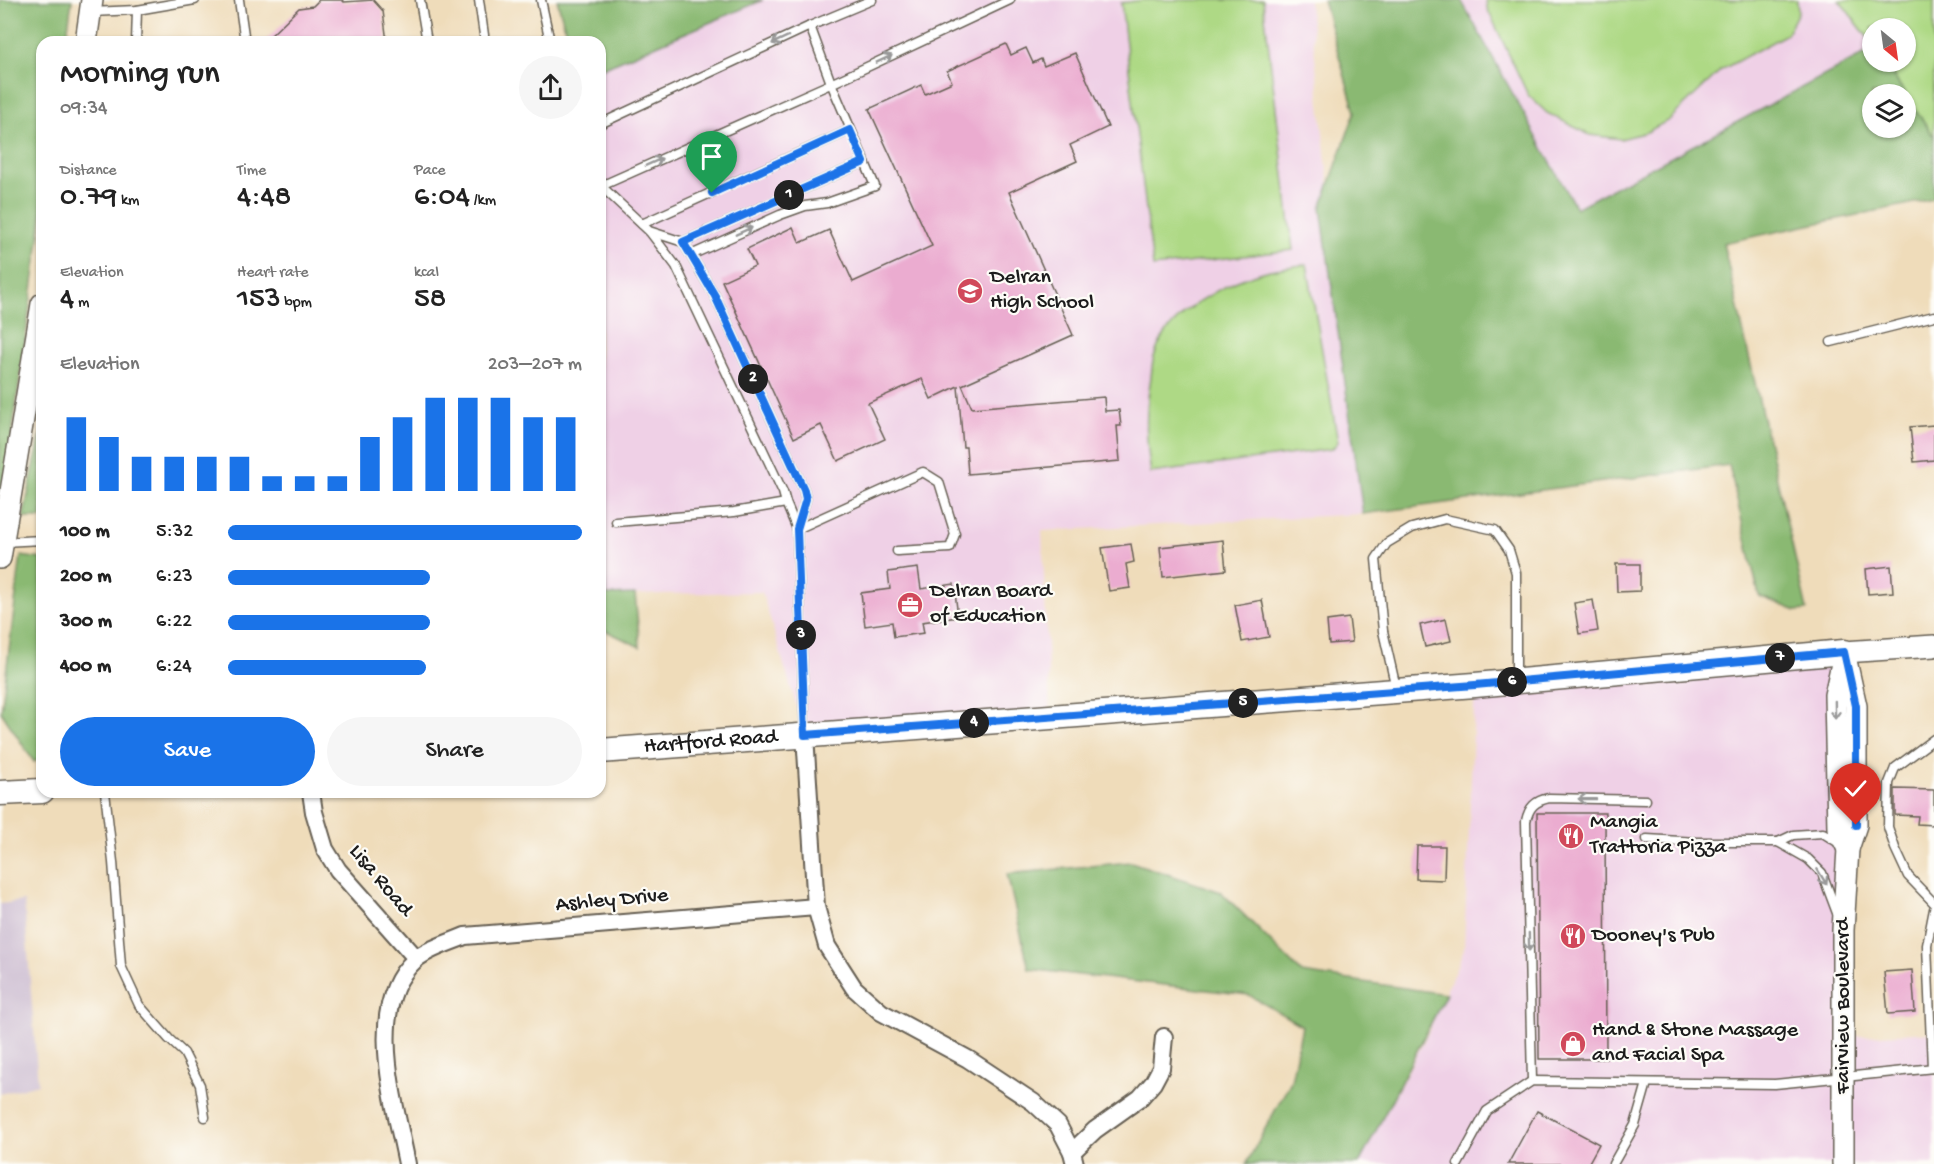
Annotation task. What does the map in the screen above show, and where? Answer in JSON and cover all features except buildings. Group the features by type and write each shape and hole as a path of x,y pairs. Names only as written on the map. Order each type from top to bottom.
{"main road":[{"name":"Hartford Road","path":"606,751 1516,682 1844,652"},
{"path":"0,793 36,791"}],"street":[{"path":"87,36 92,6"},
{"path":"1,550 36,340"},
{"name":"Hartford Road","path":"1844,652 1934,646"},
{"name":"Fairview Boulevard","path":"1843,1164 1843,930 1848,849 1838,828 1835,695 1844,652"},
{"path":"805,735 816,907 827,946 854,988 881,1012 968,1059 1033,1102 1058,1125 1073,1158 1095,1130 1140,1098 1153,1083 1161,1068 1164,1037"},
{"name":"Lisa Road","path":"312,798 325,849 338,870 416,958"},
{"name":"Ashley Drive","path":"416,958 465,936 816,907"},
{"path":"407,1164 390,1072 386,1025 390,1003 400,976 416,958"}],"lane":[{"path":"92,6 137,9 195,0"},
{"path":"239,0 244,36"},
{"path":"420,0 426,36"},
{"path":"479,0 484,36"},
{"path":"541,0 549,36"},
{"path":"606,121 810,26 872,0"},
{"path":"606,183 1010,0"},
{"path":"136,36 137,9"},
{"path":"691,255 780,215 805,206 827,203 875,186 850,130 810,26"},
{"path":"646,228 850,130"},
{"path":"683,242 864,162"},
{"path":"606,191 646,228 676,266 783,492 797,529"},
{"path":"646,228 683,242 691,255 715,296 804,490 806,499 797,529 805,735"},
{"path":"1831,342 1934,316"},
{"path":"797,529 923,472 939,482 955,534 950,548 897,551"},
{"path":"616,522 734,512 786,503"},
{"path":"1397,691 1383,632 1376,559 1387,543 1412,528 1445,519 1495,530 1509,550 1516,573 1516,682"},
{"path":"1,550 36,541"},
{"path":"1934,739 1895,768 1889,783 1888,827 1908,876 1934,903"},
{"path":"106,798 121,966 139,1005 184,1053 200,1085 206,1117"},
{"path":"1532,1081 1528,811 1538,801 1549,798 1646,800"},
{"path":"1778,843 1793,835 1823,834 1848,849"},
{"path":"1647,839 1778,843 1809,860 1821,873 1843,930"},
{"path":"1458,1164 1487,1111 1532,1081 1776,1084 1933,1068 1927,945 1934,909"},
{"path":"1613,1164 1635,1125 1647,1083"}],"shaded area":[{"name":"Delran High School","path":"763,0 1309,0 1363,514 1042,531 1050,717 805,735 762,592 606,595 606,66"},
{"path":"1461,0 1846,0 1862,26 1862,55 1576,209"},
{"path":"1844,652 1844,1037 1934,1032 1934,1164 1359,1164 1428,1033 1464,950 1475,685"},
{"path":"24,901 38,1084 0,1094 0,904"}],"green space":[{"path":"0,0 72,0 67,36 36,36 36,261 0,521"},
{"path":"557,0 763,0 606,66 606,36 567,36"},
{"path":"1143,0 1263,0 1293,250 1153,267 1121,3"},
{"path":"1323,0 1461,0 1576,208 1862,55 1862,72 1891,72 1899,84 1862,84 1862,138 1916,138 1916,110 1934,137 1934,199 1723,243 1807,610 1796,611 1759,596 1729,465 1363,514 1321,208 1355,112"},
{"path":"1486,0 1797,0 1798,12 1787,34 1721,70 1669,120 1647,132 1621,139 1590,135 1547,113 1528,95 1487,8"},
{"path":"1839,0 1934,0 1934,137 1916,110 1916,84 1899,84 1891,72 1916,72 1916,18 1862,18 1862,30"},
{"path":"1307,264 1338,442 1332,449 1151,473 1146,425 1153,360 1162,338 1187,311 1219,290 1237,281 1270,270"},
{"path":"36,457 36,518 23,518"},
{"path":"21,556 36,558 36,761 34,762 1,712"},
{"path":"635,594 640,647 606,631 606,595"},
{"path":"1131,862 1221,892 1302,973 1446,994 1359,1164 1246,1164 1291,1081 1302,1026 1249,995 1029,969 1007,874"}],"place":[{"name":"Delran High School","path":"970,291"},
{"name":"Delran Board of Education","path":"910,605"},
{"name":"Mangia Trattoria Pizza","path":"1571,836"},
{"name":"Dooney's Pub","path":"1573,936"},
{"name":"Hand & Stone Massage and Facial Spa","path":"1573,1044"}],"route":[{"path":"712,193 850,130 864,162 683,242 715,296 804,490 806,499 797,529 805,735 1475,685 1844,652 1856,706 1856,825"}]}
